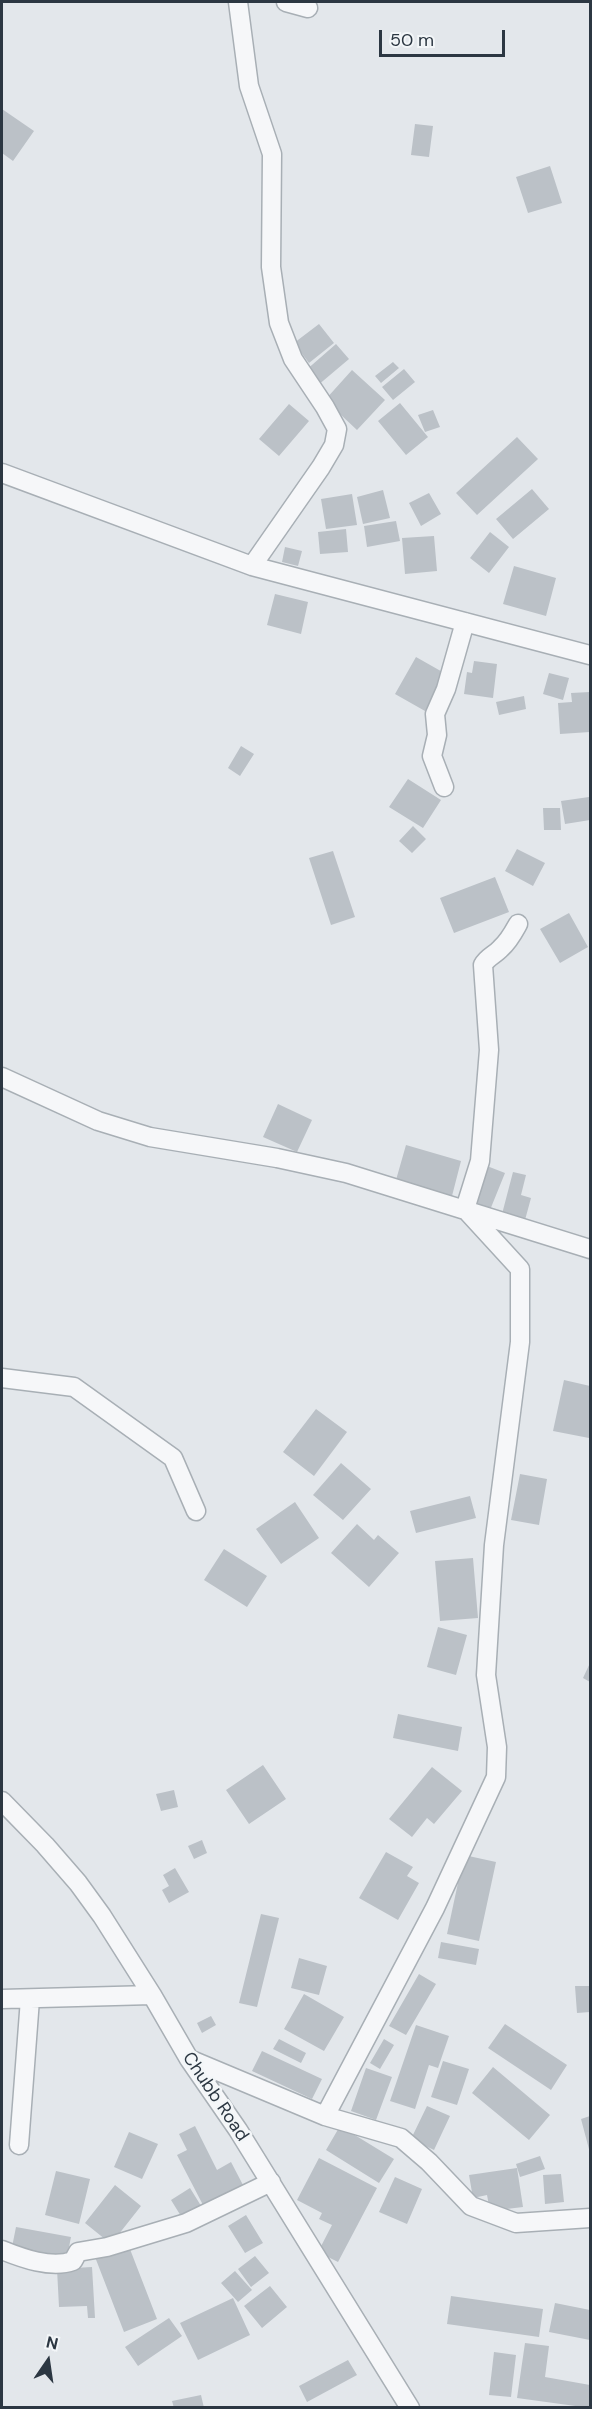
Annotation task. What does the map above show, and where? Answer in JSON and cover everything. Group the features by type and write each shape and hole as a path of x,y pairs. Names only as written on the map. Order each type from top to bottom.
{"street":[{"path":"238,2 249,86 272,154 271,267 279,323 293,359 325,406 337,429 334,445 321,467 252,566"},
{"path":"286,2 308,8"},
{"path":"2,473 252,566 591,655"},
{"path":"444,787 432,756 437,735 435,714 446,689 465,622"},
{"path":"465,1209 480,1161 489,1050 483,965 486,959 500,950 511,938 518,924"},
{"path":"2,1077 98,1122 150,1137 277,1158 346,1173 591,1249"},
{"path":"325,2116 435,1908 496,1777 497,1747 486,1675 494,1545 520,1342 520,1269 465,1209"},
{"path":"2,1378 74,1387 173,1458 196,1511"},
{"name":"Chubb Road","path":"2,1801 78,1883 152,1995 189,2059 271,2182 410,2408"},
{"path":"2,1999 152,1995"},
{"path":"19,2145 30,1999"},
{"path":"189,2059 325,2116 401,2138 429,2162 471,2206 516,2223 591,2218"},
{"path":"2,2250 23,2259 64,2264 73,2261 78,2252 107,2247 186,2223 271,2182"}],"building":[{"path":"2,109 34,131 13,161 2,153"},
{"path":"415,124 433,126 429,157 411,155"},
{"path":"550,166 562,203 528,213 516,177"},
{"path":"319,324 334,343 309,363 294,343"},
{"path":"336,344 349,359 317,386 305,371"},
{"path":"393,362 399,368 381,383 375,376"},
{"path":"404,369 415,382 393,400 382,387"},
{"path":"352,370 385,400 357,430 325,400"},
{"path":"400,403 428,437 406,455 378,421"},
{"path":"289,404 309,421 279,456 259,439"},
{"path":"433,410 440,427 425,432 418,415"},
{"path":"517,437 538,459 477,515 456,493"},
{"path":"532,489 549,509 513,539 496,519"},
{"path":"383,490 390,518 363,524 357,497"},
{"path":"429,493 441,514 421,526 409,503"},
{"path":"352,494 357,525 326,529 321,499"},
{"path":"396,521 400,541 367,547 364,526"},
{"path":"346,529 348,552 320,554 318,532"},
{"path":"490,532 509,547 489,573 470,558"},
{"path":"434,536 437,571 405,574 402,538"},
{"path":"285,547 302,551 298,566 282,562"},
{"path":"514,566 556,578 546,616 503,604"},
{"path":"275,594 308,602 301,634 267,625"},
{"path":"416,657 446,674 425,711 395,694"},
{"path":"474,661 497,664 493,698 464,694 467,672 472,673"},
{"path":"549,673 569,678 563,700 543,694"},
{"path":"590,692 590,732 560,734 558,703 572,702 571,693"},
{"path":"524,696 526,709 499,715 496,702"},
{"path":"241,746 254,754 240,776 228,768"},
{"path":"408,779 441,800 423,828 389,807"},
{"path":"589,797 590,820 565,824 561,801"},
{"path":"543,808 560,808 561,830 544,830"},
{"path":"413,826 426,839 412,853 399,841"},
{"path":"517,849 545,863 533,886 505,871"},
{"path":"333,851 355,917 331,925 309,858"},
{"path":"495,877 509,912 454,933 440,898"},
{"path":"569,913 588,947 560,963 540,929"},
{"path":"278,1104 312,1120 297,1152 263,1137"},
{"path":"406,1145 461,1161 452,1196 396,1180"},
{"path":"487,1166 505,1173 490,1210 472,1203"},
{"path":"513,1172 526,1175 521,1195 531,1198 525,1220 502,1214"},
{"path":"564,1380 590,1386 589,1438 553,1431"},
{"path":"316,1409 347,1432 314,1476 283,1452"},
{"path":"341,1463 371,1489 343,1520 313,1495"},
{"path":"520,1474 547,1479 539,1525 511,1520"},
{"path":"470,1496 476,1518 416,1533 410,1511"},
{"path":"295,1502 319,1538 281,1564 256,1529"},
{"path":"357,1524 374,1540 378,1535 399,1553 369,1587 331,1553"},
{"path":"224,1549 267,1576 247,1607 204,1580"},
{"path":"473,1558 478,1618 440,1621 435,1561"},
{"path":"438,1627 467,1635 456,1675 427,1667"},
{"path":"590,1663 590,1682 583,1678"},
{"path":"398,1714 462,1727 458,1751 393,1738"},
{"path":"263,1765 286,1799 249,1824 226,1790"},
{"path":"432,1767 462,1791 434,1824 427,1818 412,1837 389,1819"},
{"path":"174,1790 178,1807 161,1811 156,1794"},
{"path":"202,1840 207,1853 194,1859 188,1846"},
{"path":"386,1852 413,1867 407,1876 419,1883 398,1920 359,1898"},
{"path":"464,1855 496,1862 479,1941 447,1934"},
{"path":"175,1868 189,1892 169,1903 162,1890 169,1886 163,1875"},
{"path":"261,1914 279,1918 257,2007 239,2003"},
{"path":"441,1942 479,1949 476,1965 438,1958"},
{"path":"299,1958 327,1966 319,1995 291,1988"},
{"path":"419,1974 436,1984 406,2035 389,2026"},
{"path":"575,1986 590,1986 590,2012 577,2013"},
{"path":"304,1994 344,2017 324,2051 284,2029"},
{"path":"211,2016 216,2025 202,2033 197,2023"},
{"path":"505,2024 567,2065 551,2090 488,2048"},
{"path":"416,2025 449,2036 438,2068 429,2065 415,2109 390,2101"},
{"path":"279,2039 306,2053 301,2063 273,2049"},
{"path":"384,2039 394,2045 380,2069 370,2063"},
{"path":"262,2051 322,2079 312,2099 252,2071"},
{"path":"443,2061 469,2069 457,2105 431,2097"},
{"path":"493,2067 550,2115 529,2140 472,2093"},
{"path":"366,2068 392,2077 376,2120 351,2111"},
{"path":"427,2106 450,2116 434,2150 411,2139"},
{"path":"590,2116 590,2153 581,2119"},
{"path":"195,2126 217,2170 231,2162 243,2185 203,2205 177,2155 187,2150 179,2134"},
{"path":"340,2126 394,2159 379,2183 326,2150"},
{"path":"129,2132 158,2144 142,2179 114,2167"},
{"path":"540,2156 545,2169 520,2177 516,2164"},
{"path":"319,2158 377,2188 338,2262 318,2252 332,2225 319,2219 322,2213 297,2200"},
{"path":"517,2168 523,2207 490,2211 487,2195 473,2198 469,2175"},
{"path":"56,2171 90,2179 79,2224 45,2215"},
{"path":"561,2174 564,2202 545,2204 543,2175"},
{"path":"395,2177 422,2189 407,2224 379,2212"},
{"path":"115,2185 141,2206 111,2244 85,2223"},
{"path":"190,2188 203,2209 184,2221 171,2200"},
{"path":"246,2215 263,2243 245,2253 228,2226"},
{"path":"16,2227 71,2237 66,2262 11,2252"},
{"path":"128,2244 157,2319 124,2332 95,2257"},
{"path":"255,2256 269,2273 251,2287 238,2269"},
{"path":"92,2267 95,2318 88,2318 87,2306 59,2307 57,2269"},
{"path":"235,2271 252,2290 238,2302 221,2283"},
{"path":"270,2286 287,2307 262,2328 244,2306"},
{"path":"451,2296 543,2309 539,2337 447,2324"},
{"path":"233,2298 250,2335 198,2360 180,2323"},
{"path":"555,2303 590,2310 590,2340 549,2332"},
{"path":"169,2318 182,2336 138,2366 125,2347"},
{"path":"525,2343 549,2346 545,2377 590,2385 590,2408 517,2398"},
{"path":"494,2352 516,2355 511,2397 489,2395"},
{"path":"348,2360 357,2375 307,2402 299,2386"},
{"path":"201,2395 204,2408 174,2408 172,2401"}]}
